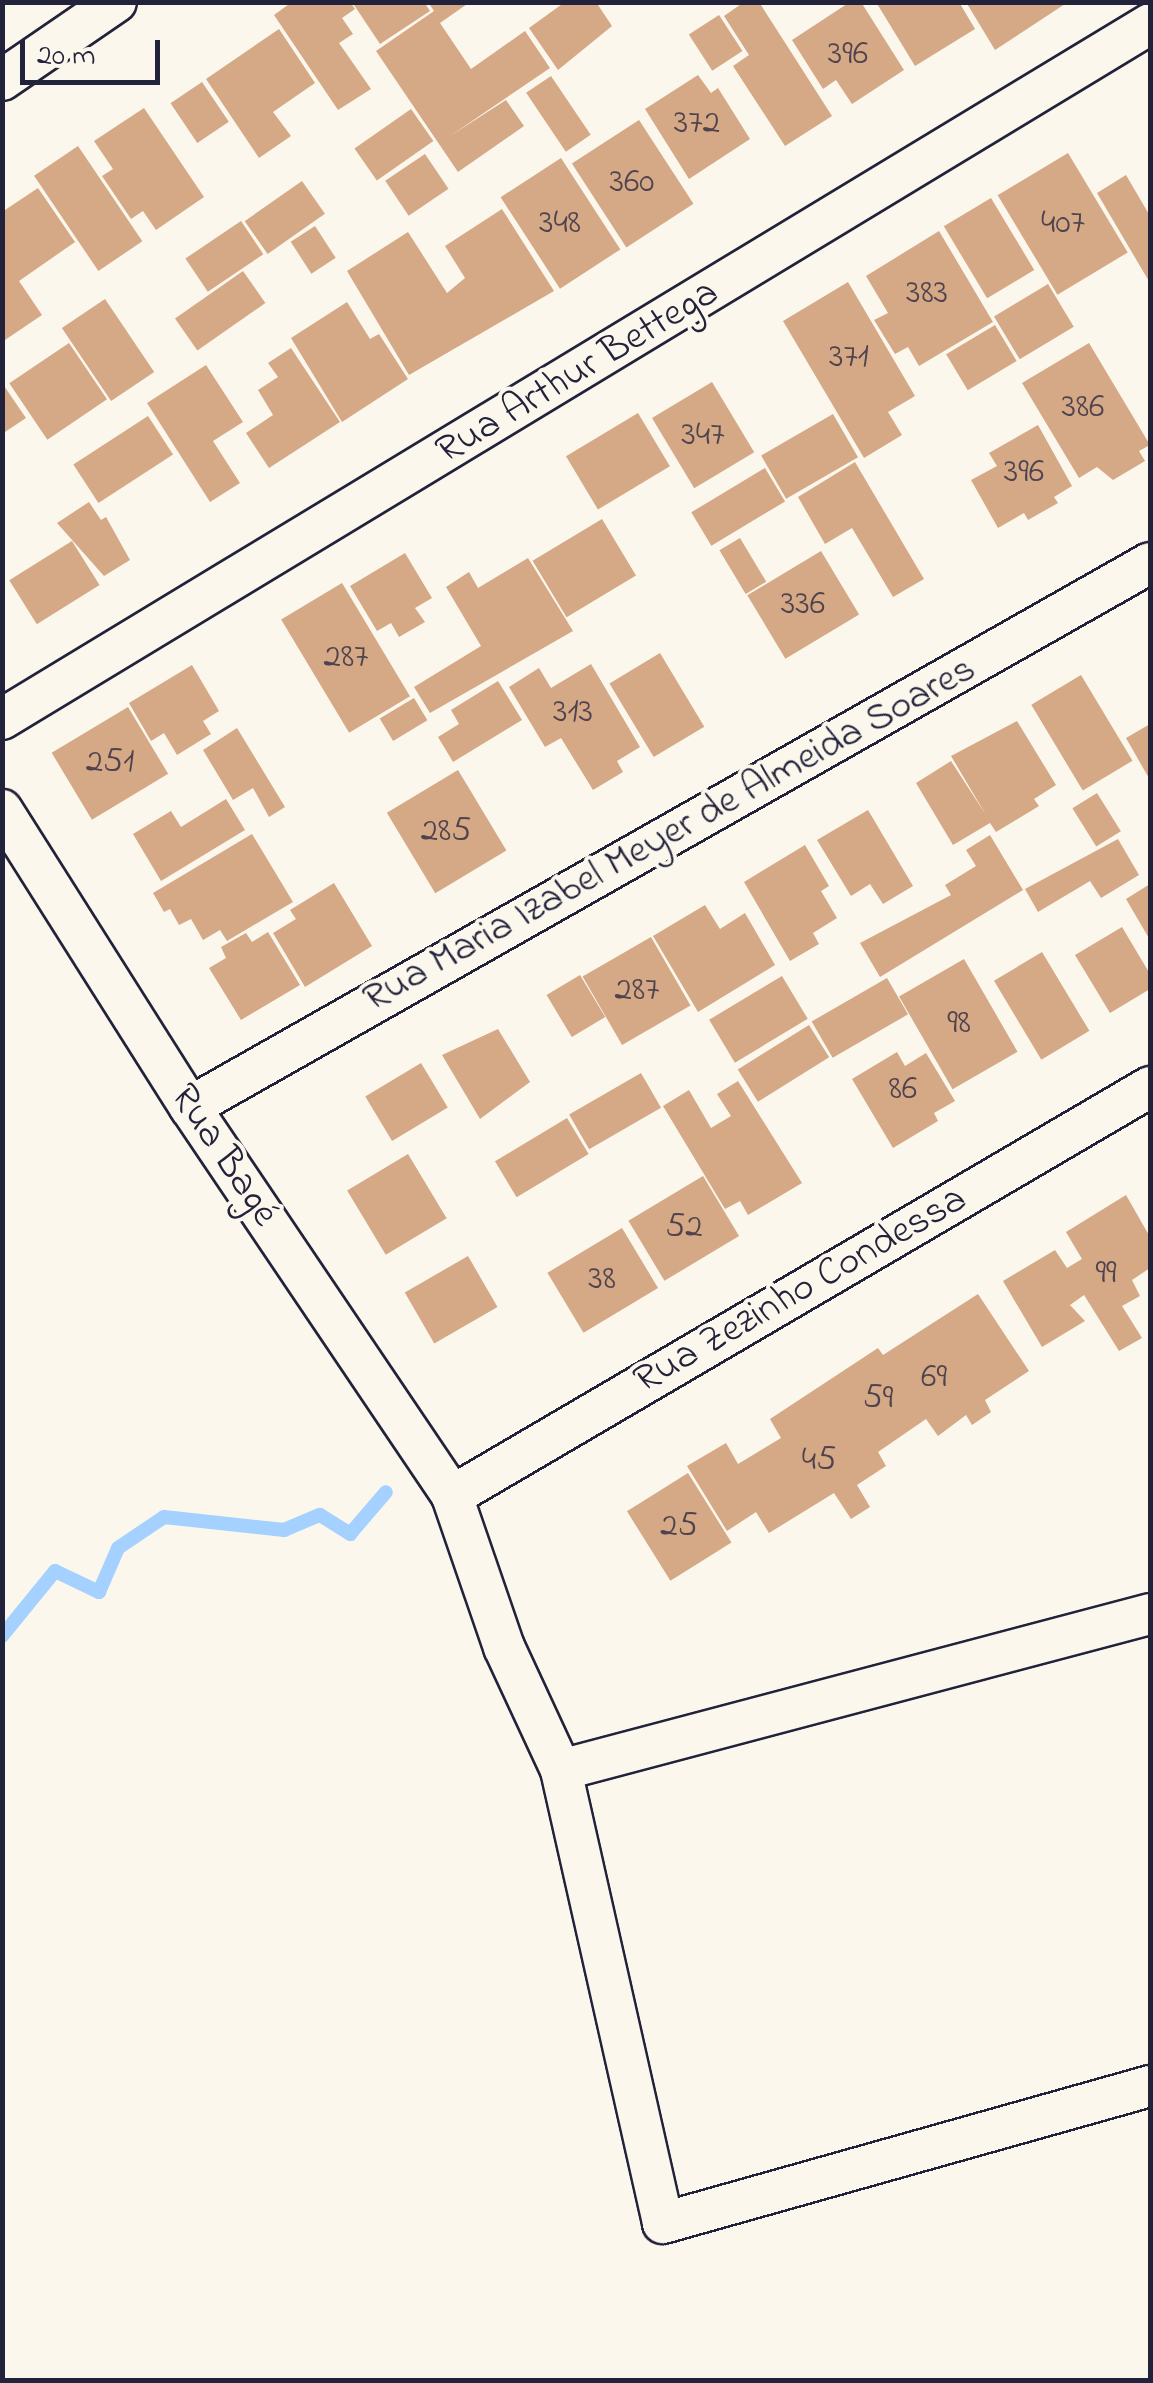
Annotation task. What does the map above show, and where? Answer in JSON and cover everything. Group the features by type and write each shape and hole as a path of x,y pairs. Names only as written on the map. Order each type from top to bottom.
{"street":[{"path":"2,80 116,2"},
{"name":"Rua Arthur Bettega","path":"2,719 1150,24"},
{"name":"Rua Maria Izabel Meyer de Almeida Soares","path":"190,1106 1150,563"},
{"name":"Rua Bagé","path":"2,810 190,1106 452,1496 504,1647 561,1770 663,2223 1150,2086"},
{"name":"Rua Zezinho Condessa","path":"452,1496 1150,1087"},
{"path":"561,1770 1150,1614"}],"building":[{"path":"292,2 350,2 355,9 342,18 353,34 339,43 371,89 338,110 274,15"},
{"path":"352,2 424,2 430,11 380,44"},
{"path":"428,2 470,2 440,23 471,69 525,31 550,68 450,136 506,100 524,126 458,172 376,51 434,11"},
{"path":"565,2 596,2 612,26 558,70 529,28"},
{"path":"744,2 759,2 832,116 785,146 733,66 749,55 724,16"},
{"path":"850,2 861,2 904,70 852,104 836,80 823,89 792,40"},
{"path":"876,2 959,2 975,29 915,66"},
{"path":"966,2 1068,2 995,50"},
{"path":"719,15 742,51 712,71 689,35"},
{"path":"279,29 315,83 273,112 291,136 259,158 206,79"},
{"path":"698,75 711,93 718,88 750,139 689,179 645,109"},
{"path":"551,76 591,135 566,152 526,93"},
{"path":"202,82 229,122 197,143 170,103"},
{"path":"144,108 204,197 156,230 143,211 131,219 102,176 113,169 94,141"},
{"path":"411,109 433,141 377,181 354,149"},
{"path":"639,120 693,204 626,247 572,164"},
{"path":"78,146 142,241 98,271 34,176"},
{"path":"1068,153 1128,252 1057,295 998,195"},
{"path":"425,154 448,189 409,216 385,181"},
{"path":"561,158 620,249 560,289 501,197"},
{"path":"1126,175 1150,216 1150,283 1097,193"},
{"path":"302,181 325,214 268,254 245,221"},
{"path":"38,188 75,242 19,281 42,315 2,342 2,212"},
{"path":"991,198 1034,270 987,298 944,226"},
{"path":"502,209 554,291 409,375 347,271 408,232 447,293 465,278 445,246"},
{"path":"241,221 263,254 208,292 185,258"},
{"path":"315,226 336,258 311,274 291,242"},
{"path":"939,231 993,322 919,366 908,347 895,354 874,320 888,313 866,276"},
{"path":"243,271 265,303 197,351 175,319"},
{"path":"848,282 915,396 888,412 902,435 864,458 783,321"},
{"path":"1048,284 1074,327 1020,359 994,316"},
{"path":"105,299 154,372 111,401 62,328"},
{"path":"347,302 370,339 379,334 408,379 342,422 291,338"},
{"path":"995,325 1017,361 968,390 946,354"},
{"path":"69,343 107,399 47,440 9,383"},
{"path":"1089,343 1150,445 1139,451 1145,461 1113,480 1097,467 1079,478 1022,383"},
{"path":"291,348 340,422 269,468 246,433 273,415 258,390 278,377 268,363"},
{"path":"206,365 243,422 213,441 240,483 210,502 147,403"},
{"path":"712,382 754,452 694,488 652,418"},
{"path":"2,383 26,418 2,434"},
{"path":"638,413 670,466 598,509 566,456"},
{"path":"833,414 858,457 786,499 761,456"},
{"path":"148,416 173,455 98,503 73,464"},
{"path":"1038,425 1072,486 1054,497 1058,503 1028,520 1024,513 998,528 971,480 997,466 989,453"},
{"path":"855,462 924,579 893,597 852,528 825,544 798,497"},
{"path":"765,468 785,501 711,546 691,512"},
{"path":"89,502 101,520 106,517 130,560 104,576 57,523"},
{"path":"602,519 636,576 567,617 533,561"},
{"path":"740,538 766,582 746,594 719,550"},
{"path":"72,541 100,585 37,624 9,580"},
{"path":"821,551 859,614 785,659 747,595"},
{"path":"405,553 432,598 415,608 425,622 399,637 391,623 377,631 350,586"},
{"path":"528,558 573,631 430,713 414,687 481,646 446,587 469,572 478,588"},
{"path":"342,583 410,696 349,733 281,620"},
{"path":"660,653 704,727 654,757 609,683"},
{"path":"591,664 640,747 617,761 623,772 593,790 561,738 545,747 509,687 539,668 551,688"},
{"path":"192,665 219,711 203,721 211,734 177,755 164,733 151,741 129,703"},
{"path":"1081,675 1133,761 1083,791 1031,705"},
{"path":"498,681 522,720 453,762 438,737 459,724 451,710"},
{"path":"414,698 427,720 393,741 380,719"},
{"path":"128,707 168,774 92,820 52,753"},
{"path":"1017,721 1056,785 1034,799 1039,806 996,832 990,823 953,845 916,783 951,761 986,815 951,756"},
{"path":"1150,724 1150,780 1126,738"},
{"path":"237,728 285,807 269,817 253,788 233,800 203,750"},
{"path":"458,770 506,851 435,893 387,813"},
{"path":"1097,793 1121,831 1096,847 1072,808"},
{"path":"226,799 245,830 161,881 133,834 171,811 181,827"},
{"path":"868,810 913,886 883,904 870,884 851,896 817,840"},
{"path":"252,834 293,902 227,941 220,930 203,940 191,919 179,925 170,909 164,912 153,893"},
{"path":"990,835 1023,890 880,977 860,943 951,895 945,885 976,866 966,850"},
{"path":"1118,839 1139,875 1101,898 1090,881 1038,912 1025,889"},
{"path":"805,845 829,886 821,891 837,918 813,933 819,944 790,961 744,882"},
{"path":"334,883 372,946 305,987 273,933 296,919 290,910"},
{"path":"1150,884 1150,940 1126,899"},
{"path":"705,905 720,929 745,913 775,965 698,1012 653,936"},
{"path":"1122,927 1150,974 1150,989 1110,1013 1075,955"},
{"path":"268,932 300,985 241,1020 209,968 226,958 221,947 246,933 252,942"},
{"path":"651,937 690,1005 622,1045 583,976"},
{"path":"1042,952 1089,1031 1041,1060 994,981"},
{"path":"964,959 1018,1052 953,1089 899,996"},
{"path":"580,975 605,1017 572,1037 547,995"},
{"path":"782,976 808,1019 735,1063 709,1020"},
{"path":"887,978 908,1014 833,1058 812,1021"},
{"path":"809,1025 829,1057 758,1102 738,1070"},
{"path":"498,1029 530,1082 480,1119 442,1055"},
{"path":"897,1052 905,1066 926,1053 955,1101 934,1113 938,1121 893,1148 852,1079"},
{"path":"421,1063 448,1108 392,1141 365,1096"},
{"path":"641,1073 661,1108 589,1149 569,1114"},
{"path":"738,1081 802,1183 748,1215 740,1201 725,1209 663,1106 689,1090 711,1128 731,1116 717,1094"},
{"path":"567,1118 589,1154 517,1197 495,1161"},
{"path":"408,1154 447,1218 386,1255 347,1191"},
{"path":"703,1176 739,1236 664,1281 628,1221"},
{"path":"1126,1195 1150,1237 1150,1268 1132,1280 1140,1296 1122,1306 1142,1338 1119,1351 1084,1295 1070,1305 1085,1321 1042,1347 1003,1281 1055,1250 1067,1268 1082,1259 1066,1232"},
{"path":"622,1228 658,1288 583,1333 547,1273"},
{"path":"468,1256 498,1307 434,1344 405,1292"},
{"path":"978,1294 1029,1371 985,1400 991,1412 972,1425 966,1415 938,1436 926,1419 878,1452 886,1466 857,1485 870,1507 851,1519 834,1493 769,1533 756,1512 727,1531 687,1466 726,1443 738,1464 781,1438 770,1419 878,1348 883,1355"},
{"path":"688,1473 731,1543 670,1581 627,1511"}],"waterway":[{"path":"2,1636 55,1571 99,1592 118,1548 164,1517 284,1530 320,1515 350,1534 386,1492"}]}
